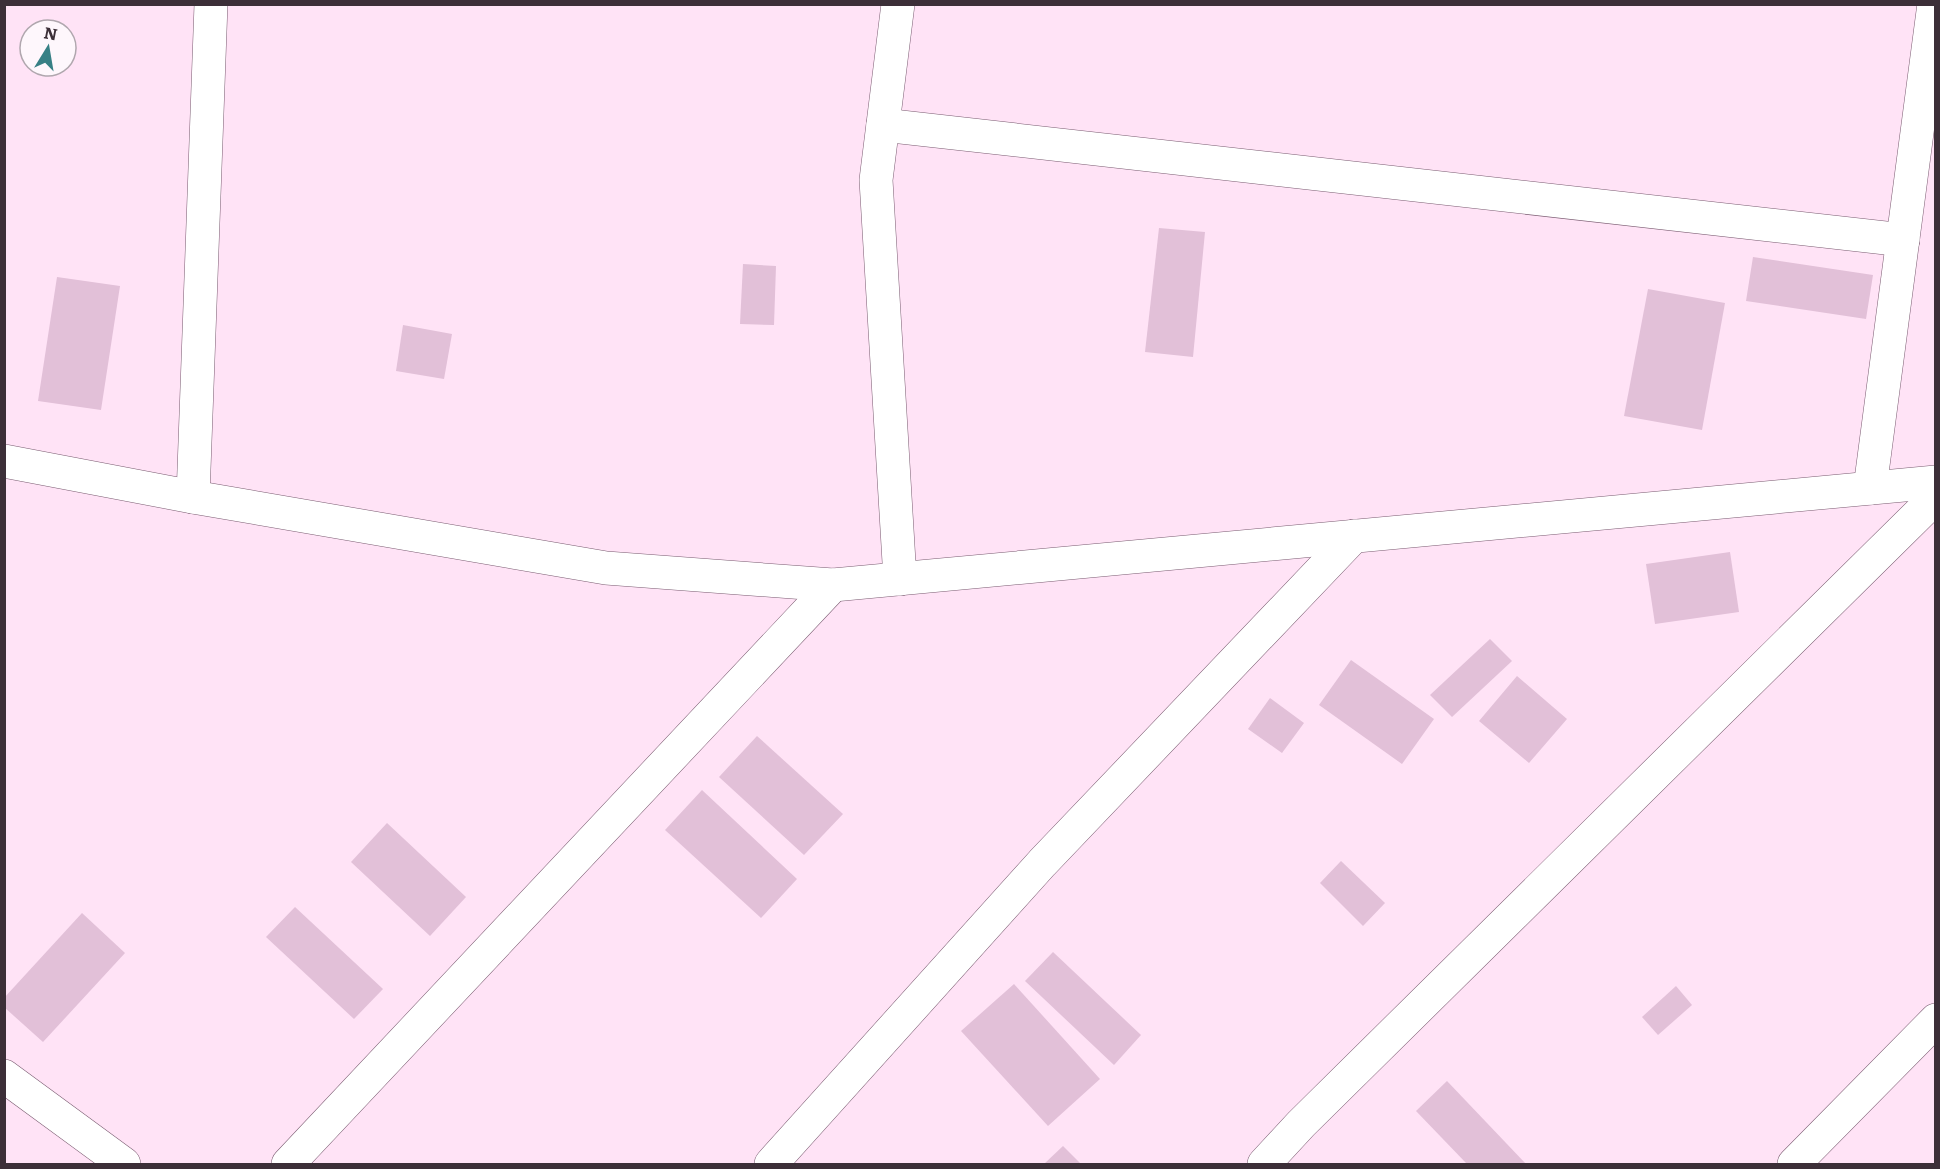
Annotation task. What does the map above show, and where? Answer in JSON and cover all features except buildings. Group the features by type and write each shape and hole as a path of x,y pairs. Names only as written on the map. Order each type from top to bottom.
{"street":[{"path":"193,497 211,4"},
{"path":"898,4 876,180 900,579"},
{"path":"1870,488 1934,4"},
{"path":"883,125 1903,240"},
{"path":"4,461 193,497 606,568 833,585 1935,482"},
{"path":"1264,1164 1310,1115 1935,497"},
{"path":"771,1164 1042,863 1354,536"},
{"path":"288,1164 833,585"},
{"path":"1794,1164 1935,1020"},
{"path":"4,1076 124,1164"}]}
